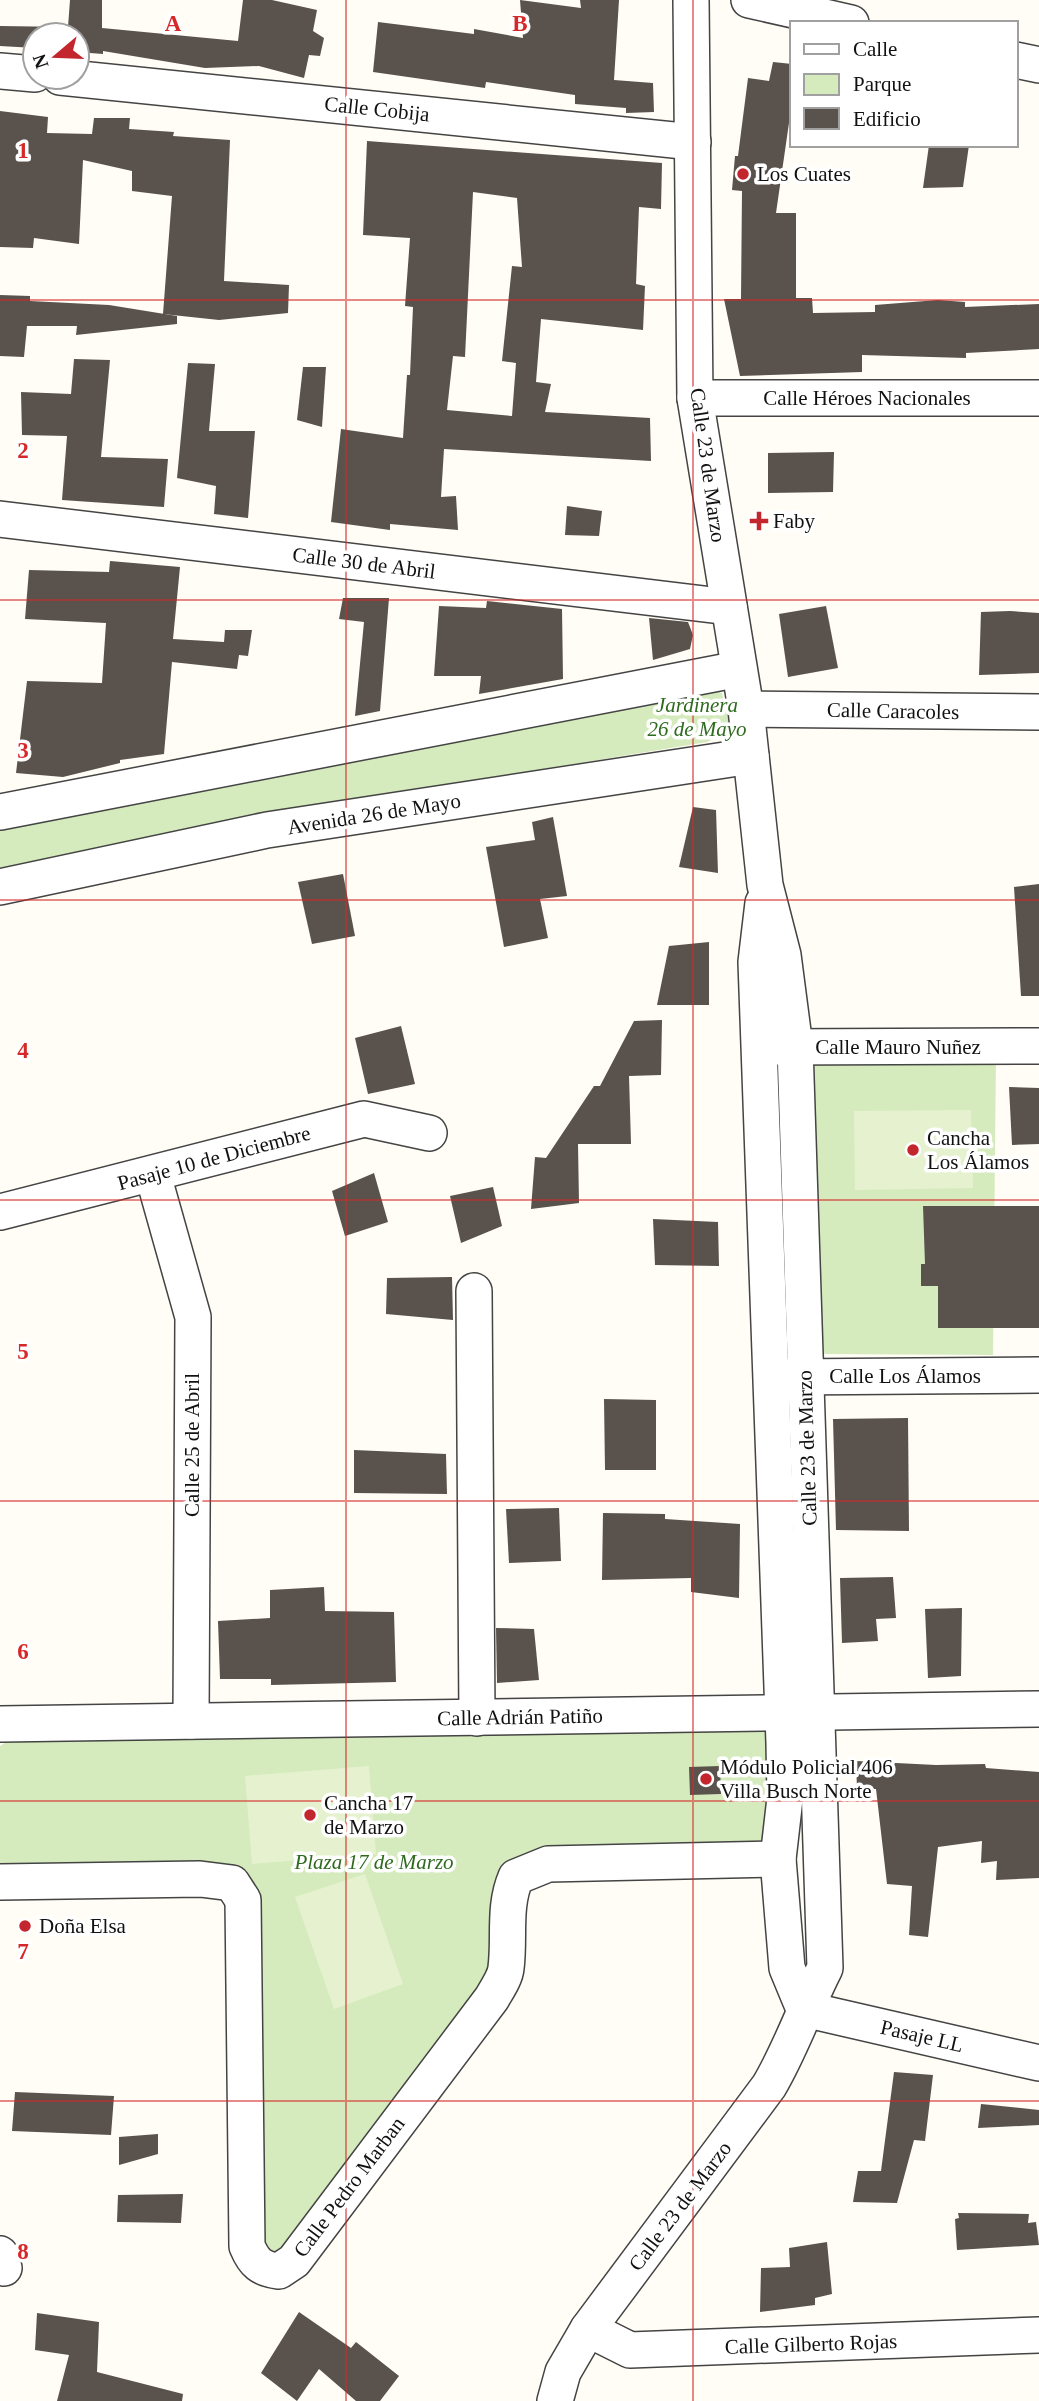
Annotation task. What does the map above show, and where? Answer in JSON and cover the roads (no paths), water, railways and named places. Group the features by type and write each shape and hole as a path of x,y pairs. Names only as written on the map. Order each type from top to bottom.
{"street":[{"name":"Calle 23 de Marzo","path":"691,0 695,398 746,709 765,885 783,955 795,1047 781,1714 785,1798 778,1859 787,1968 804,2009"},
{"path":"750,0 842,21"},
{"path":"1018,60 1039,65"},
{"path":"0,71 21,73"},
{"name":"Calle Cobija","path":"91,80 693,142"},
{"name":"Calle Héroes Nacionales","path":"695,398 1039,398"},
{"name":"Calle 30 de Abril","path":"0,519 729,607"},
{"path":"0,812 739,669"},
{"name":"Calle Caracoles","path":"746,709 1039,712"},
{"name":"Avenida 26 de Mayo","path":"0,887 267,830 751,756"},
{"name":"Calle 23 de Marzo","path":"555,2401 563,2372 588,2329 769,2087 788,2055 804,2009 825,1968 816,1711 758,1047 756,962 765,885"},
{"name":"Calle Mauro Nuñez","path":"758,1047 1039,1046"},
{"name":"Pasaje 10 de Diciembre","path":"0,1212 364,1119 429,1133"},
{"name":"Calle 25 de Abril","path":"153,1175 193,1317 191,1721"},
{"path":"474,1291 477,1718"},
{"name":"Calle Los Álamos","path":"788,1377 1039,1375"},
{"name":"Calle Adrián Patiño","path":"0,1724 1039,1709"},
{"name":"Calle Pedro Marban","path":"0,1882 200,1879 232,1883 243,1900 247,2246 253,2259 263,2269 279,2271 293,2261 492,1998 506,1971 509,1891 516,1877 548,1864 778,1859"},
{"name":"Pasaje LL","path":"804,2009 1039,2063"},
{"name":"Calle Gilberto Rojas","path":"588,2329 630,2350 1039,2335"}],"place":[{"name":"Los Cuates","path":"743,174"},
{"name":"Faby","path":"759,521"},
{"name":"Cancha Los Álamos","path":"913,1150"},
{"name":"Módulo Policial 406 Villa Busch Norte","path":"706,1779"},
{"name":"Cancha 17 de Marzo","path":"310,1815"},
{"name":"Doña Elsa","path":"25,1926"}],"park label":[{"name":"Jardinera 26 de Mayo","path":"697,717"},
{"name":"Plaza 17 de Marzo","path":"374,1862"}]}
